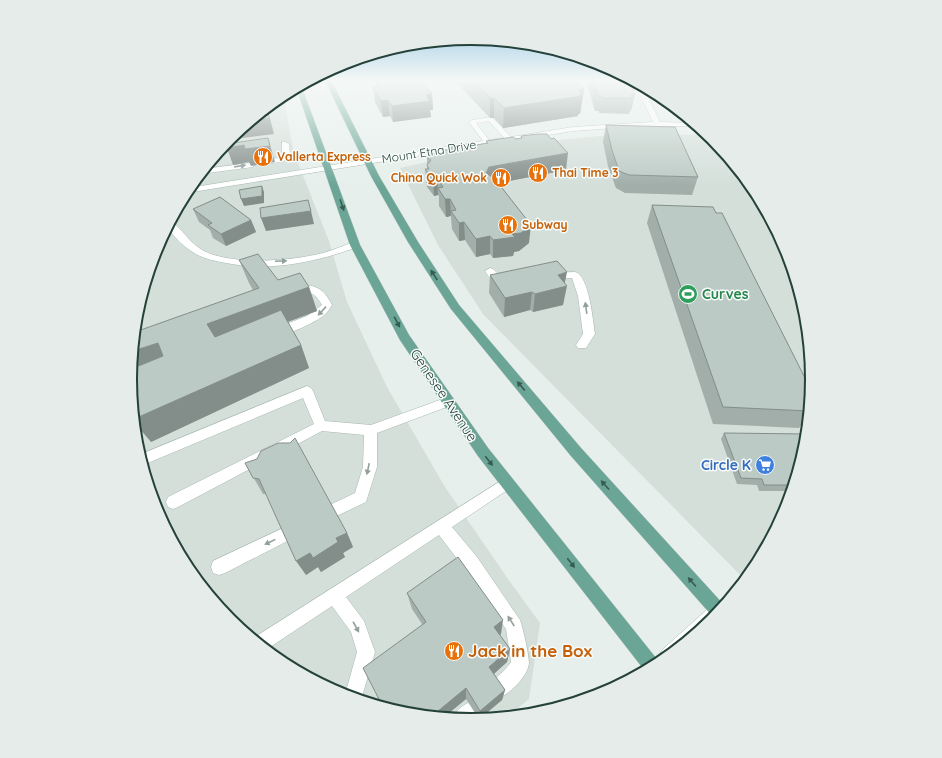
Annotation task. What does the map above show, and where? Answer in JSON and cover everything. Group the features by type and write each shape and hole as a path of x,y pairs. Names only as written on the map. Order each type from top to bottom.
{"main road":[{"name":"Genesee Avenue","path":"309,115 355,245 404,337 483,452 649,661"},
{"path":"345,115 367,162 412,242 455,307 576,452 714,608"}],"street":[{"path":"653,115 657,124"},
{"path":"487,142 472,122 491,119 509,139"},
{"name":"Mount Etna Drive","path":"196,190 573,129 657,124 687,125"},
{"path":"274,161 280,160 286,154 285,144"},
{"path":"210,171 250,165"},
{"path":"172,229 201,253 229,261 261,262 292,260 325,255 355,245"},
{"path":"490,271 499,283 512,284"},
{"path":"541,278 554,275 575,275 584,295 589,334 582,345"},
{"path":"265,338 316,317 327,305 322,296 309,288 300,286 287,287"},
{"path":"146,458 307,391 321,426"},
{"path":"173,502 321,426 371,430 448,402"},
{"path":"219,567 361,497 370,467 371,430"},
{"path":"264,641 507,483"},
{"path":"441,526 471,563 514,626 520,664 512,677 496,690"},
{"path":"334,595 358,627 366,652 355,692"}],"shaded area":[{"path":"266,115 287,115 294,153 329,241 347,302 387,387 445,487 540,623 529,699 515,710 471,713 427,710 385,702 343,688 323,679 285,657 235,615 193,565 171,527 162,507 148,465 140,423 137,379 143,314 148,293 162,251 171,231 193,193 235,143"},
{"path":"622,134 698,135 722,159 749,193 771,231 780,251 794,293 799,314 804,357 804,401 799,444 794,465 780,507 771,527 749,565 741,576 483,314 438,245 400,168 497,146"}],"building":[{"path":"266,115 269,115 269,118 262,119"},
{"path":"606,125 675,127 698,177 629,175 619,171"},
{"path":"547,134 551,139 554,138 568,153 489,167 486,173 495,179 531,225 521,233 512,234 515,237 493,240 490,236 476,239 464,222 459,223 451,211 456,210 450,199 445,199 438,188 443,187 437,178 433,179 425,169 429,169 427,165 431,160 427,158 431,153 439,154 445,150 452,149 451,147 467,144 470,146 488,143 486,141 513,137 516,139 522,138 521,136"},
{"path":"268,138 270,146 245,149 244,145 231,147 235,143"},
{"path":"262,186 262,196 241,199 239,190"},
{"path":"220,197 251,220 221,234 208,225 212,223 193,209"},
{"path":"308,200 311,211 261,218 260,208"},
{"path":"652,205 713,207 716,213 722,213 805,378 803,411 723,407"},
{"path":"258,254 278,280 300,273 309,287 207,324 215,337 281,310 301,345 139,417 138,366 163,356 158,343 139,349 141,330 259,288 239,260"},
{"path":"557,261 567,272 558,275 567,286 535,294 532,292 505,298 490,275"},
{"name":"Circle K","path":"724,433 800,434 794,465 787,485 764,485 762,479 741,478"},
{"path":"295,438 347,533 336,538 338,542 313,558 310,553 296,561 259,479 253,478 245,463 257,459 261,451 278,443 290,443"},
{"name":"Jack in the Box","path":"458,557 503,620 494,627 510,649 489,667 505,690 480,711 466,688 438,711 406,707 379,700 363,668 426,622 407,593"}],"place":[{"name":"Vallerta Express","path":"263,157"},
{"name":"Thai Time 3","path":"538,173"},
{"name":"China Quick Wok","path":"501,178"},
{"name":"Subway","path":"508,225"},
{"name":"Curves","path":"688,294"},
{"name":"Circle K","path":"765,465"},
{"name":"Jack in the Box","path":"454,651"}]}
